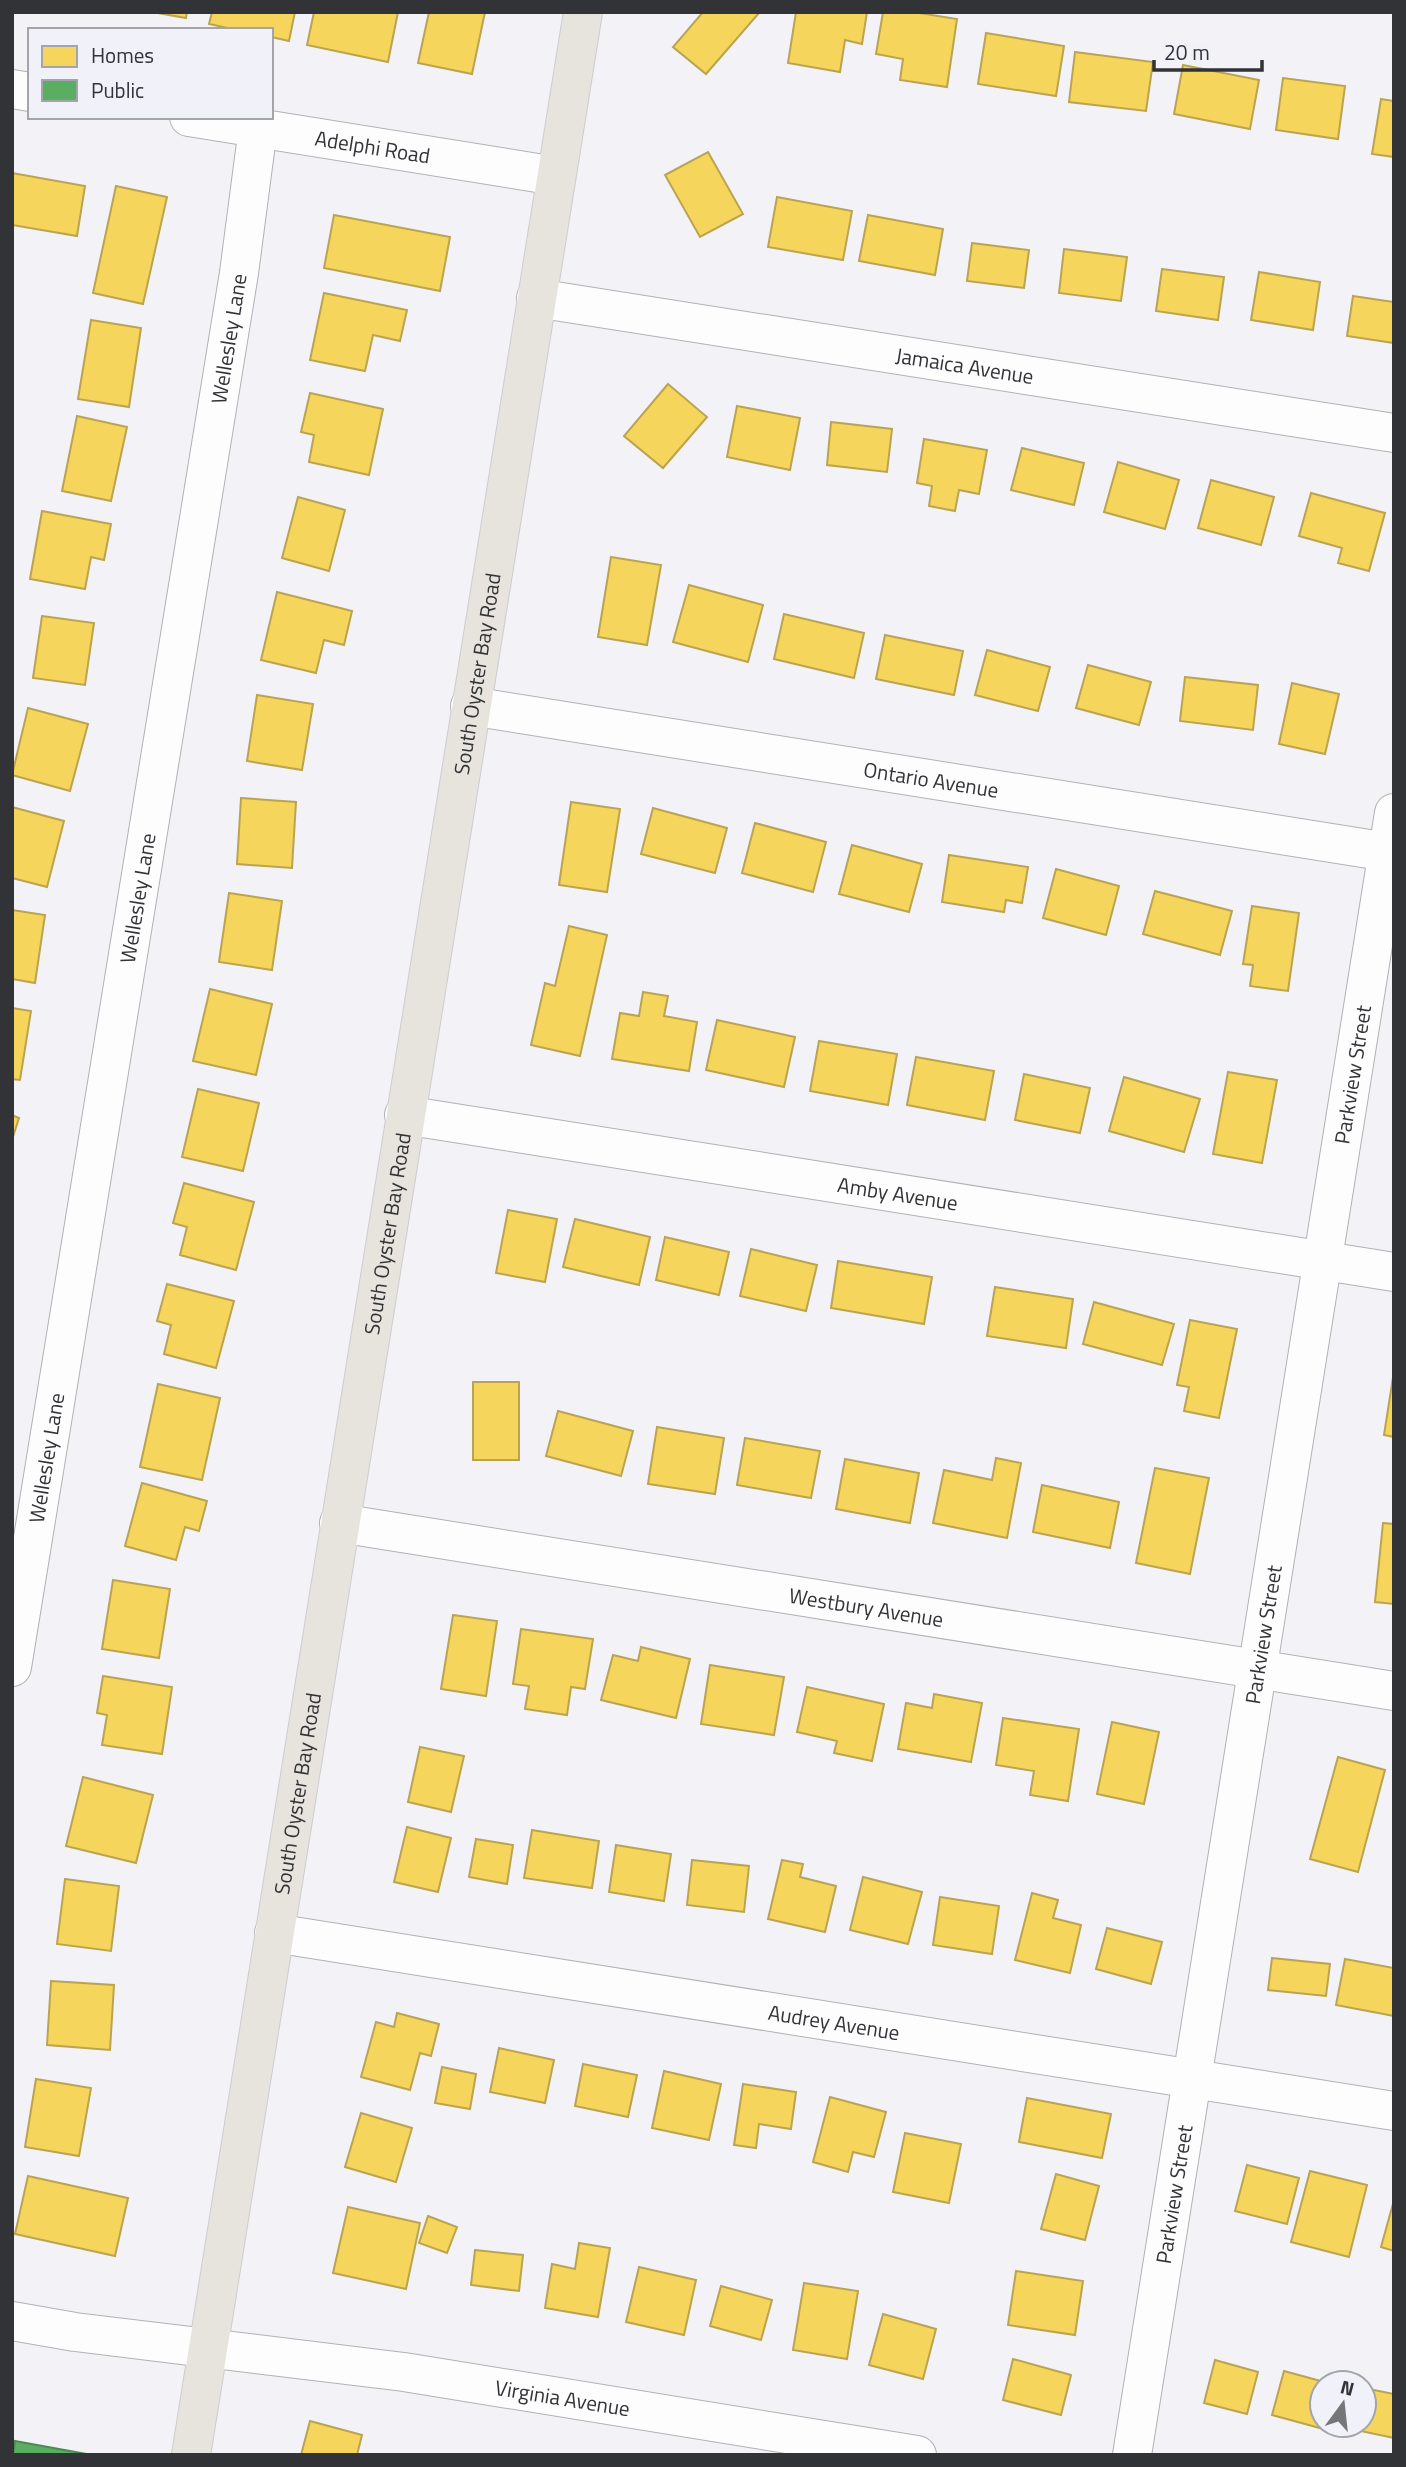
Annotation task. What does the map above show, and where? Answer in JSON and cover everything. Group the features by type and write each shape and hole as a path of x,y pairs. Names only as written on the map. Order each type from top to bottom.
{"main road":[{"name":"South Oyster Bay Road","path":"191,2455 583,12"}],"street":[{"name":"Adelphi Road","path":"202,119 556,176"},
{"name":"Wellesley Lane","path":"12,1667 234,300 258,128"},
{"name":"Jamaica Avenue","path":"536,298 1394,433"},
{"name":"Ontario Avenue","path":"470,706 1391,852"},
{"name":"Parkview Street","path":"1132,2455 1391,852 1394,813"},
{"name":"Amby Avenue","path":"404,1115 1394,1272"},
{"name":"Westbury Avenue","path":"339,1523 1394,1691"},
{"name":"Audrey Avenue","path":"274,1933 1394,2111"},
{"name":"Virginia Avenue","path":"12,2321 75,2332 404,2372 917,2455"}],"building: Homes":[{"path":"152,12 187,12 186,18"},
{"path":"212,12 295,12 289,41 273,37 273,28 228,28 209,24"},
{"path":"314,12 398,12 388,62 307,45"},
{"path":"429,12 485,12 472,74 418,63"},
{"path":"703,12 759,13 706,74 673,47"},
{"path":"796,12 867,12 862,44 845,40 840,72 788,63"},
{"path":"883,12 913,12 957,19 947,87 900,80 903,59 876,54"},
{"path":"986,33 1064,46 1056,96 978,84"},
{"path":"1075,52 1153,62 1146,111 1069,102"},
{"path":"1183,65 1259,80 1250,129 1174,114"},
{"path":"1283,78 1345,86 1338,139 1276,130"},
{"path":"1381,99 1394,101 1394,157 1372,154"},
{"path":"708,152 743,214 700,237 665,175"},
{"path":"12,173 85,186 77,236 12,225"},
{"path":"116,186 167,197 143,304 93,293"},
{"path":"777,197 852,211 843,260 768,247"},
{"path":"334,215 450,237 440,291 324,268"},
{"path":"868,215 943,229 935,275 859,261"},
{"path":"972,243 1029,250 1024,288 967,281"},
{"path":"1064,249 1127,257 1121,301 1059,293"},
{"path":"1162,269 1224,277 1218,320 1156,311"},
{"path":"1259,272 1320,282 1313,330 1251,320"},
{"path":"324,293 407,310 400,341 373,335 365,371 310,360"},
{"path":"1353,296 1394,302 1394,343 1347,336"},
{"path":"91,320 141,328 129,407 78,399"},
{"path":"668,384 707,417 663,468 624,436"},
{"path":"310,393 383,409 369,475 309,462 314,435 301,432"},
{"path":"737,406 800,418 790,470 727,457"},
{"path":"77,416 127,427 111,501 62,491"},
{"path":"831,422 892,429 887,472 827,465"},
{"path":"924,439 987,450 979,494 959,490 955,511 929,506 932,486 917,483"},
{"path":"1022,448 1084,463 1074,505 1011,490"},
{"path":"1118,462 1179,480 1165,529 1104,512"},
{"path":"1211,480 1274,497 1261,545 1198,528"},
{"path":"1311,493 1385,513 1369,571 1338,563 1342,548 1299,536"},
{"path":"298,497 345,510 329,571 282,558"},
{"path":"42,511 111,524 104,560 91,557 85,589 30,579"},
{"path":"611,557 661,565 647,645 598,637"},
{"path":"689,585 763,605 748,662 673,642"},
{"path":"277,592 352,611 344,645 324,640 316,673 261,660"},
{"path":"784,614 864,633 854,678 774,659"},
{"path":"42,616 94,623 85,685 33,678"},
{"path":"885,635 963,651 954,695 876,679"},
{"path":"987,650 1050,667 1038,711 975,695"},
{"path":"1088,665 1151,682 1139,725 1076,708"},
{"path":"1185,677 1258,685 1253,730 1180,721"},
{"path":"1292,683 1339,694 1325,754 1279,744"},
{"path":"257,695 313,704 302,770 247,761"},
{"path":"28,708 88,724 70,791 12,775"},
{"path":"241,798 296,802 292,868 237,864"},
{"path":"571,802 620,809 607,892 559,885"},
{"path":"12,807 64,821 47,887 12,878"},
{"path":"653,808 727,828 715,873 641,854"},
{"path":"755,823 826,842 813,892 742,873"},
{"path":"852,845 922,864 909,912 839,894"},
{"path":"949,855 1028,867 1022,903 1006,900 1004,912 942,902"},
{"path":"1056,869 1119,886 1106,935 1043,918"},
{"path":"1155,891 1232,911 1220,955 1143,934"},
{"path":"229,893 282,901 272,970 219,962"},
{"path":"1252,906 1299,913 1288,991 1250,986 1253,965 1243,964"},
{"path":"12,910 45,915 35,983 12,979"},
{"path":"569,926 607,935 580,1056 531,1045 545,983 555,986"},
{"path":"210,989 272,1004 256,1075 193,1061"},
{"path":"643,992 668,996 664,1016 697,1022 689,1071 612,1059 620,1013 639,1016"},
{"path":"12,1008 31,1011 20,1080 12,1079"},
{"path":"717,1020 795,1037 784,1087 706,1070"},
{"path":"819,1041 897,1054 888,1105 810,1091"},
{"path":"916,1057 994,1071 985,1120 907,1105"},
{"path":"1228,1072 1277,1080 1262,1163 1213,1154"},
{"path":"1024,1074 1090,1088 1080,1133 1015,1120"},
{"path":"1124,1077 1200,1099 1184,1152 1109,1131"},
{"path":"198,1089 259,1103 243,1171 182,1157"},
{"path":"12,1115 19,1118 12,1140"},
{"path":"184,1183 254,1202 236,1270 180,1255 187,1227 173,1223"},
{"path":"508,1210 557,1219 545,1282 496,1273"},
{"path":"575,1219 650,1237 639,1285 563,1267"},
{"path":"665,1237 729,1252 719,1295 656,1280"},
{"path":"751,1249 817,1265 806,1311 740,1296"},
{"path":"838,1261 932,1277 924,1324 831,1308"},
{"path":"167,1284 234,1301 216,1368 164,1354 171,1325 157,1321"},
{"path":"995,1287 1073,1299 1066,1348 987,1336"},
{"path":"1094,1302 1174,1324 1162,1365 1083,1344"},
{"path":"1190,1320 1237,1329 1219,1418 1184,1411 1189,1387 1177,1385"},
{"path":"1394,1371 1394,1437 1384,1435"},
{"path":"473,1382 519,1382 519,1460 473,1460"},
{"path":"158,1384 220,1398 202,1480 140,1467"},
{"path":"558,1411 633,1431 621,1476 546,1456"},
{"path":"657,1427 724,1438 715,1494 648,1484"},
{"path":"745,1438 820,1451 811,1498 737,1485"},
{"path":"996,1458 1021,1463 1007,1538 933,1523 944,1470 992,1480"},
{"path":"845,1459 919,1473 910,1523 836,1509"},
{"path":"1155,1468 1209,1478 1190,1574 1136,1563"},
{"path":"142,1483 207,1501 199,1531 185,1527 176,1560 125,1546"},
{"path":"1042,1485 1119,1502 1110,1548 1033,1532"},
{"path":"1383,1523 1394,1524 1394,1604 1375,1602"},
{"path":"113,1580 170,1589 159,1658 102,1649"},
{"path":"453,1615 497,1621 486,1696 441,1689"},
{"path":"521,1629 593,1639 585,1689 571,1687 567,1715 525,1709 529,1686 513,1684"},
{"path":"641,1647 690,1659 676,1718 601,1700 613,1655 638,1661"},
{"path":"710,1665 784,1677 774,1735 701,1724"},
{"path":"103,1676 172,1687 162,1754 102,1745 107,1715 97,1713"},
{"path":"807,1687 884,1704 872,1761 834,1753 837,1741 797,1732"},
{"path":"934,1694 982,1703 971,1762 898,1749 906,1703 932,1708"},
{"path":"1003,1718 1079,1729 1068,1801 1030,1795 1034,1771 996,1765"},
{"path":"1112,1722 1159,1732 1144,1804 1097,1794"},
{"path":"420,1747 464,1756 451,1812 408,1802"},
{"path":"1338,1757 1385,1770 1358,1872 1310,1859"},
{"path":"83,1777 153,1795 136,1863 66,1846"},
{"path":"407,1827 451,1838 438,1892 394,1882"},
{"path":"532,1830 599,1841 592,1888 524,1878"},
{"path":"476,1839 513,1845 507,1884 469,1877"},
{"path":"616,1845 671,1854 664,1901 609,1892"},
{"path":"692,1860 749,1866 744,1912 687,1905"},
{"path":"782,1860 803,1864 800,1877 836,1886 825,1932 768,1919"},
{"path":"863,1877 922,1892 908,1944 850,1930"},
{"path":"65,1879 119,1886 111,1951 57,1944"},
{"path":"1032,1893 1058,1900 1053,1918 1081,1925 1070,1973 1015,1960"},
{"path":"940,1897 999,1906 992,1954 933,1945"},
{"path":"1107,1928 1162,1942 1151,1984 1096,1969"},
{"path":"1272,1958 1330,1964 1326,1996 1268,1990"},
{"path":"1345,1959 1394,1968 1394,2016 1336,2005"},
{"path":"51,1981 114,1985 110,2050 47,2045"},
{"path":"397,2013 439,2024 431,2056 420,2053 410,2090 361,2077 376,2022 394,2027"},
{"path":"499,2048 554,2060 545,2103 490,2092"},
{"path":"583,2064 637,2075 628,2117 575,2106"},
{"path":"442,2067 476,2074 470,2109 435,2103"},
{"path":"664,2071 721,2084 709,2140 652,2128"},
{"path":"36,2079 91,2088 79,2156 25,2147"},
{"path":"743,2084 796,2092 791,2129 759,2124 756,2148 734,2145"},
{"path":"830,2097 886,2112 874,2157 853,2152 848,2172 813,2162"},
{"path":"1027,2098 1111,2114 1102,2158 1019,2142"},
{"path":"361,2113 412,2128 396,2182 345,2167"},
{"path":"905,2133 961,2144 949,2203 893,2192"},
{"path":"1247,2165 1299,2178 1287,2224 1235,2211"},
{"path":"1310,2171 1367,2185 1349,2257 1291,2242"},
{"path":"1056,2174 1099,2186 1085,2240 1041,2229"},
{"path":"28,2176 128,2198 115,2256 15,2234"},
{"path":"1394,2200 1394,2251 1381,2247"},
{"path":"348,2207 420,2223 406,2289 333,2273"},
{"path":"428,2216 457,2227 447,2253 419,2243"},
{"path":"579,2243 610,2248 598,2317 545,2308 552,2264 575,2269"},
{"path":"475,2250 523,2255 519,2291 471,2285"},
{"path":"639,2267 696,2280 684,2335 626,2322"},
{"path":"1016,2271 1083,2281 1075,2335 1008,2325"},
{"path":"804,2283 858,2291 847,2359 793,2350"},
{"path":"721,2286 772,2300 761,2340 710,2326"},
{"path":"883,2314 936,2329 923,2379 869,2365"},
{"path":"1013,2359 1071,2375 1061,2415 1003,2400"},
{"path":"1215,2360 1258,2372 1247,2414 1204,2403"},
{"path":"1284,2371 1308,2378 1308,2425 1272,2415"},
{"path":"1378,2391 1394,2394 1394,2438 1378,2435"},
{"path":"310,2421 362,2435 357,2455 301,2455"}],"building: Public":[{"path":"15,2441 92,2455 13,2455"}]}
